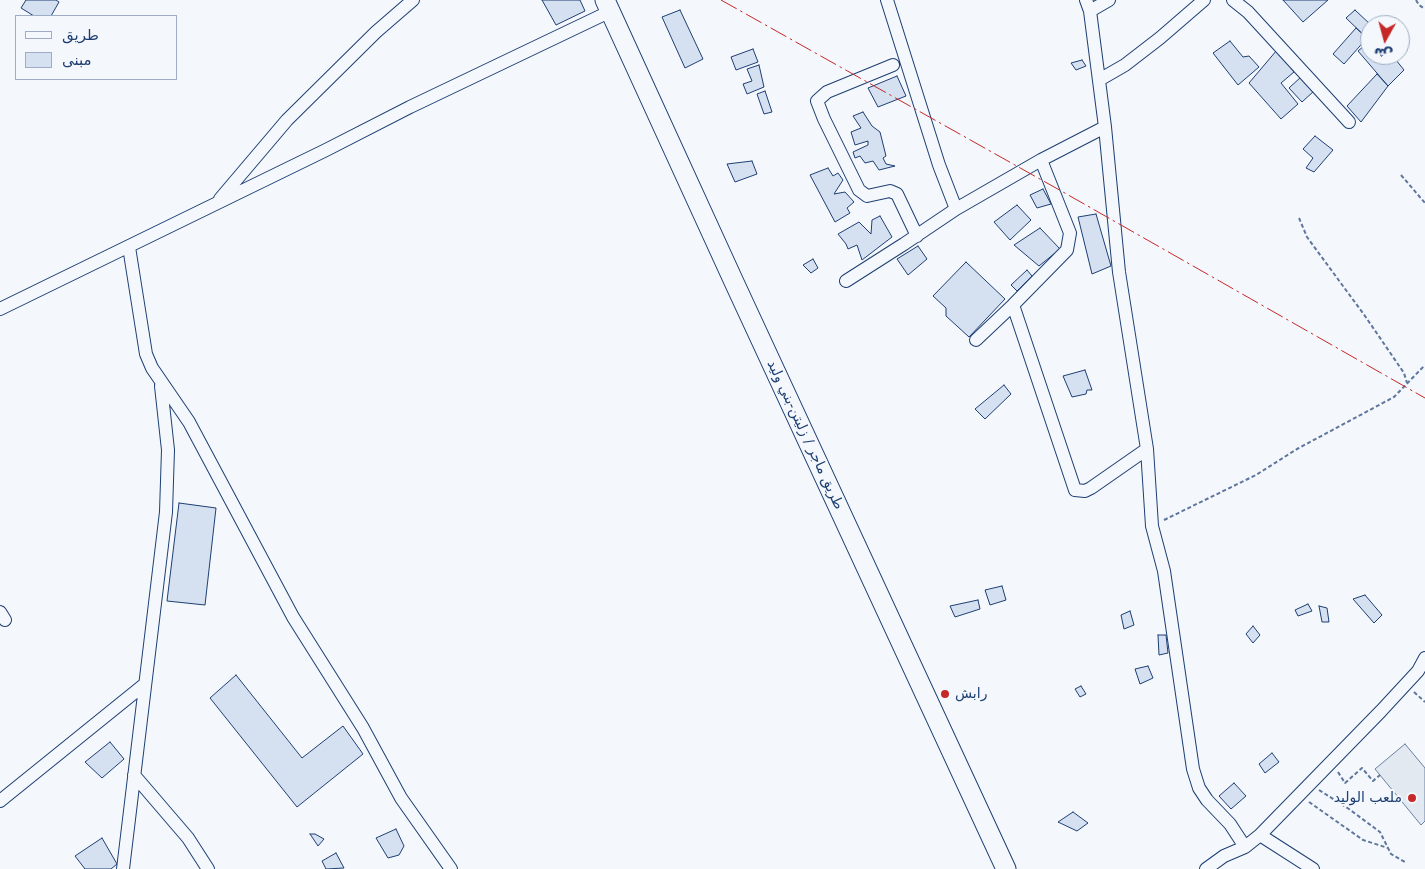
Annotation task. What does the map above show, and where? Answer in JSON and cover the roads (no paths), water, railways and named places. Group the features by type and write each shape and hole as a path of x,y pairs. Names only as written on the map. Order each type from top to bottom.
{"highway":[{"name":"طريق ماجر / زليتن-بني وليد","path":"608,6 1006,869"}],"street":[{"path":"216,203 287,120 376,32 413,0"},
{"path":"887,0 936,156 956,209"},
{"path":"1109,0 1088,5 1105,127 1119,272 1147,449 1152,526 1164,571 1193,769 1199,788 1207,800 1230,824 1245,847"},
{"path":"1099,80 1132,60 1204,0"},
{"path":"1233,0 1248,12 1349,122"},
{"path":"0,309 326,150 608,6"},
{"path":"892,65 827,92 817,101 824,120 859,190 867,196 890,192 897,194 917,236"},
{"path":"846,281 956,209 1041,160 1105,127"},
{"path":"976,340 1014,305 1067,250 1070,242 1070,233 1041,160"},
{"path":"129,247 146,354 152,368 161,384 189,422 293,618 363,728 401,798 451,869"},
{"path":"1014,305 1075,490 1086,491 1147,449"},
{"path":"124,869 166,512 168,450 161,384"},
{"path":"1206,869 1224,856 1245,847 1260,834 1381,711 1400,688 1418,671 1425,658"},
{"path":"0,801 145,684"},
{"path":"134,775 188,838 208,869"},
{"path":"1260,834 1313,869"}],"place":[{"name":"رابش","path":"945,694"},
{"name":"ملعب الوليد","path":"1412,798"}]}
